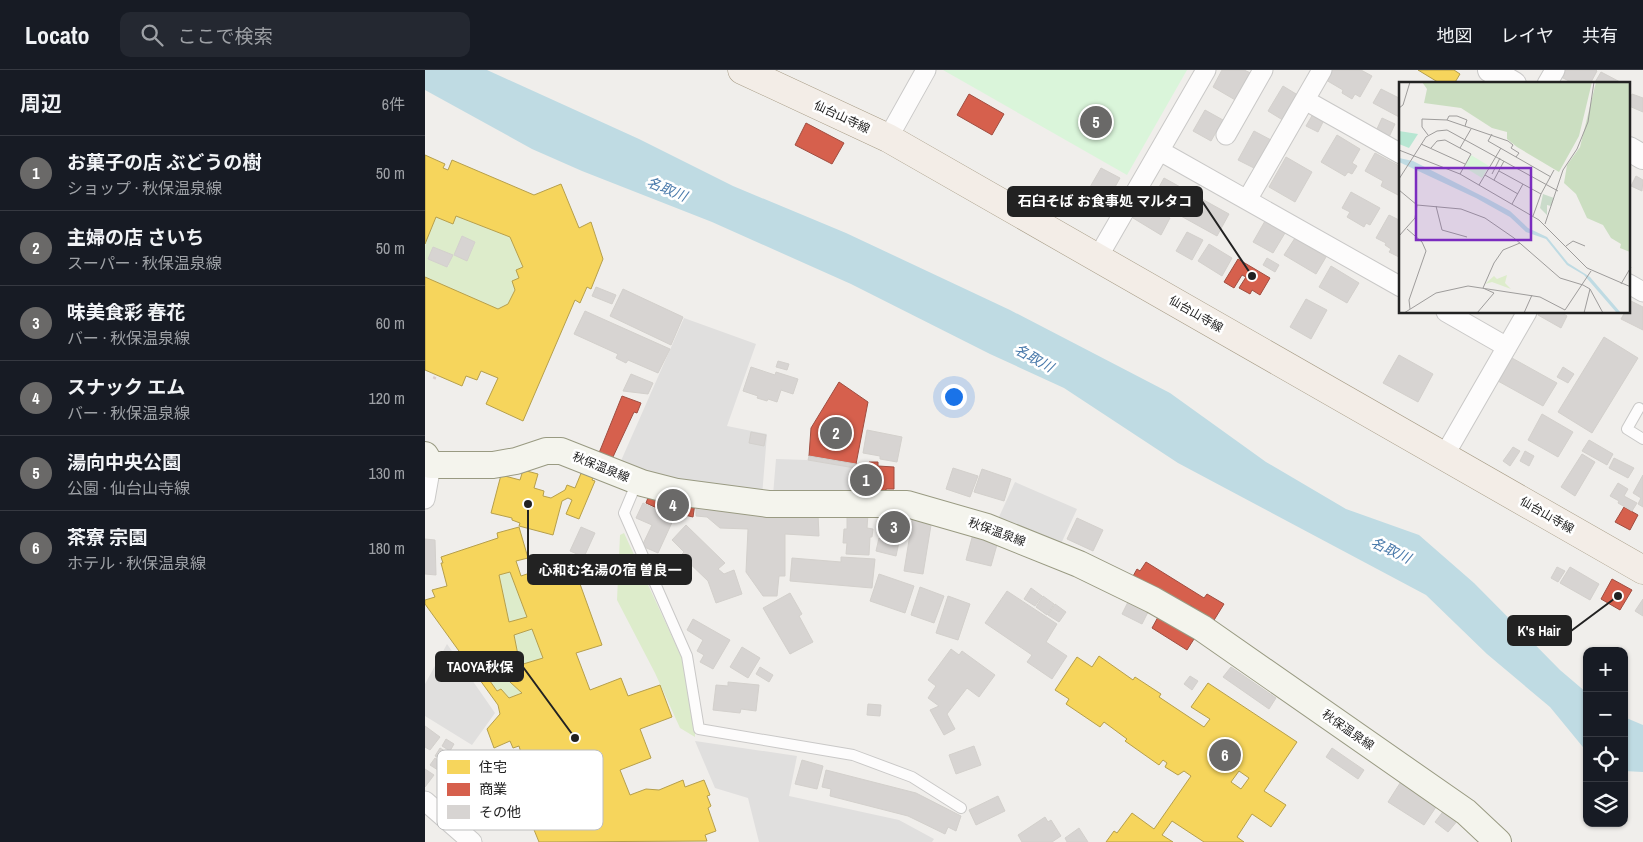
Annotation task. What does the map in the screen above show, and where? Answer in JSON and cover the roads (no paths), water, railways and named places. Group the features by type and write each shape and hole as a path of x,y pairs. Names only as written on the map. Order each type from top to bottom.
{"main road":[{"name":"仙台山寺線","path":"742,70 888,138 1643,570"},
{"name":"秋保温泉線","path":"428,460 493,465 553,451 571,454 637,481 677,492 768,504 907,504 987,527 1079,564 1153,600 1202,628 1451,801 1466,812 1498,842"}],"street":[{"path":"888,138 926,70"},
{"path":"1098,257 1206,70"},
{"path":"1227,135 1263,70"},
{"path":"1247,200 1322,70"},
{"path":"1490,70 1511,82"},
{"path":"1548,82 1555,70"},
{"path":"1305,100 1399,153"},
{"path":"1631,150 1643,157"},
{"path":"1160,151 1399,286"},
{"path":"1631,285 1643,292"},
{"path":"1449,314 1507,347"},
{"path":"1444,456 1526,314"},
{"path":"425,500 428,460"},
{"path":"425,801 437,811"},
{"path":"458,830 472,842"}],"lane":[{"path":"1639,408 1627,430 1643,439"},
{"path":"637,481 624,513 687,656 699,729 853,755 912,776 961,808"}],"water":[{"name":"名取川","path":"425,70 487,70 639,139 733,186 846,233 1010,310 1170,393 1266,462 1346,509 1419,535 1474,583 1560,670 1583,690 1583,747 1550,707 1487,654 1426,595 1178,463 1064,388 990,354 851,284 712,222 582,171 532,149 425,90"},
{"path":"1628,719 1643,725 1643,772 1628,771"}],"place":[{"name":"湯向中央公園","path":"1096,122"},
{"name":"石臼そば お食事処 マルタコ","path":"1252,276"},
{"name":"主婦の店 さいち","path":"836,433"},
{"name":"お菓子の店 ぶどうの樹","path":"866,480"},
{"name":"心和む名湯の宿 曽良一","path":"528,504"},
{"name":"スナック エム","path":"673,505"},
{"name":"味美食彩 春花","path":"894,527"},
{"name":"K's Hair","path":"1618,596"},
{"name":"TAOYA秋保","path":"575,738"},
{"name":"茶寮 宗園","path":"1225,755"}]}
